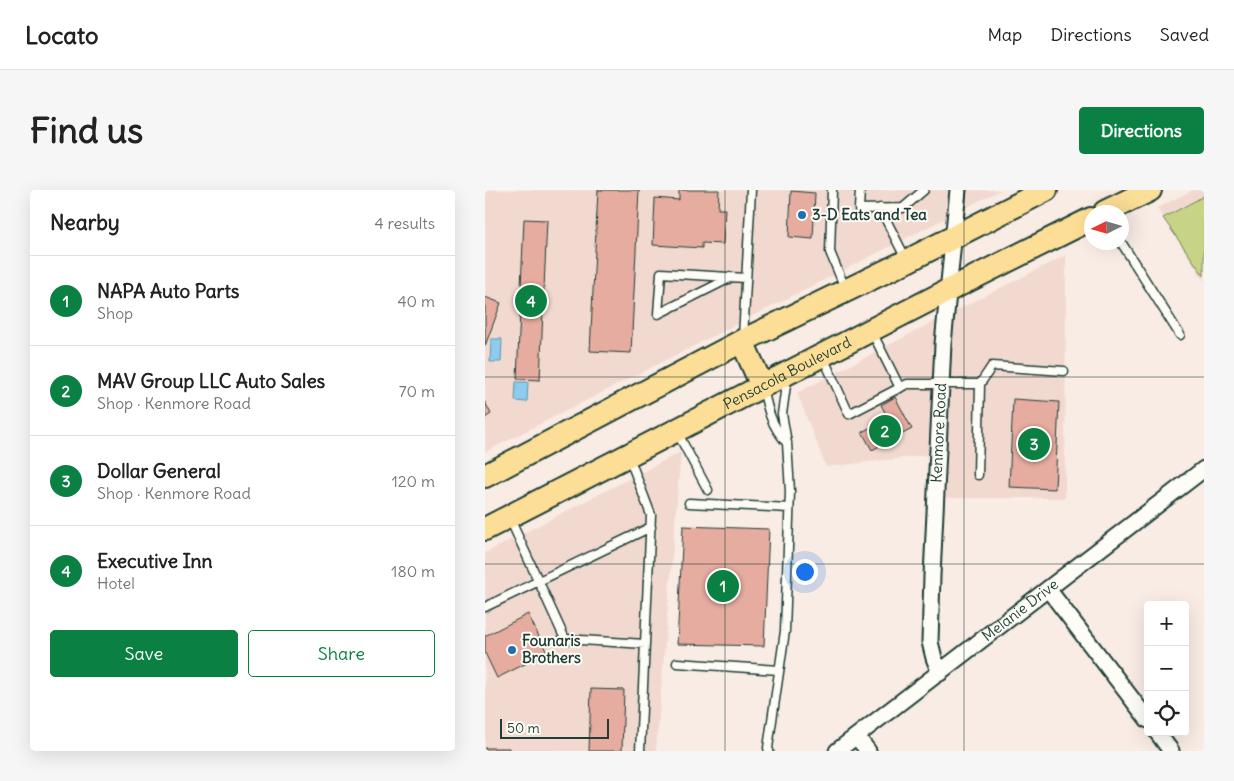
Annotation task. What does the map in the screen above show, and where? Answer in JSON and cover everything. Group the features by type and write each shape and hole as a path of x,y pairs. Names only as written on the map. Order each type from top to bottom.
{"main road":[{"path":"485,476 742,341 907,261 1046,190"},
{"path":"1119,205 1149,190"},
{"name":"Pensacola Boulevard","path":"485,529 1084,222"},
{"path":"742,341 762,386"}],"street":[{"name":"Kenmore Road","path":"941,673 934,658 931,642 931,576 943,344 957,190"},
{"name":"Melanie Drive","path":"837,751 941,673 1204,469"},
{"path":"1049,589 1144,715"},
{"path":"1160,736 1171,751"},
{"path":"857,737 868,751"}],"lane":[{"path":"742,341 751,190"},
{"path":"833,190 830,252 846,291"},
{"path":"860,190 859,209 903,208 924,190"},
{"path":"880,208 907,261"},
{"path":"1126,250 1180,335"},
{"path":"732,277 658,314 661,273 732,277 746,278"},
{"path":"871,330 900,388"},
{"path":"822,355 849,414 907,384 980,384"},
{"path":"978,475 980,384 992,366 1064,371"},
{"path":"769,751 785,631 789,508 787,443 782,414 788,373"},
{"path":"762,386 769,418 787,443"},
{"path":"676,430 708,490"},
{"path":"628,455 651,515 640,751"},
{"path":"689,503 789,508"},
{"path":"509,517 565,639 645,644"},
{"path":"485,607 651,527"},
{"path":"677,663 779,670"}],"shaded area":[{"path":"485,190 949,190 948,217 485,452"},
{"path":"966,190 1001,190 965,208"},
{"path":"1193,190 1204,190 1204,281 1157,208"},
{"path":"1066,255 1065,498 944,498 955,311"},
{"path":"937,320 929,455 826,467 797,393"},
{"path":"681,452 656,751 485,751 485,553"}],"green space":[{"path":"1204,196 1204,276 1163,218"}],"water":[{"path":"491,339 502,339 501,362 490,362"},
{"path":"516,382 528,382 527,402 515,401"}],"building":[{"path":"598,190 639,190 631,353 590,351"},
{"path":"679,190 719,190 718,209 725,209 723,244 702,243 702,248 653,245 655,198 679,200"},
{"name":"3-D Eats and Tea","path":"791,191 815,193 813,239 789,237"},
{"path":"524,219 547,220 540,380 517,379"},
{"path":"485,297 501,303 485,346"},
{"path":"895,397 912,429 872,450 862,432 888,418 881,405"},
{"path":"1013,399 1059,402 1055,489 1009,487"},
{"path":"485,402 491,414 485,418"},
{"path":"683,526 769,529 764,646 677,644"},
{"path":"528,614 547,653 497,678 485,653 485,636"},
{"path":"591,689 624,690 622,751 589,751"},
{"path":"485,748 509,748 509,751 485,751"}],"place":[{"name":"3-D Eats and Tea","path":"802,215"},
{"name":"Executive Inn","path":"531,301"},
{"name":"MAV Group LLC Auto Sales","path":"885,431"},
{"name":"Dollar General","path":"1034,444"},
{"name":"NAPA Auto Parts","path":"723,586"},
{"name":"Founaris Brothers","path":"512,650"}]}
